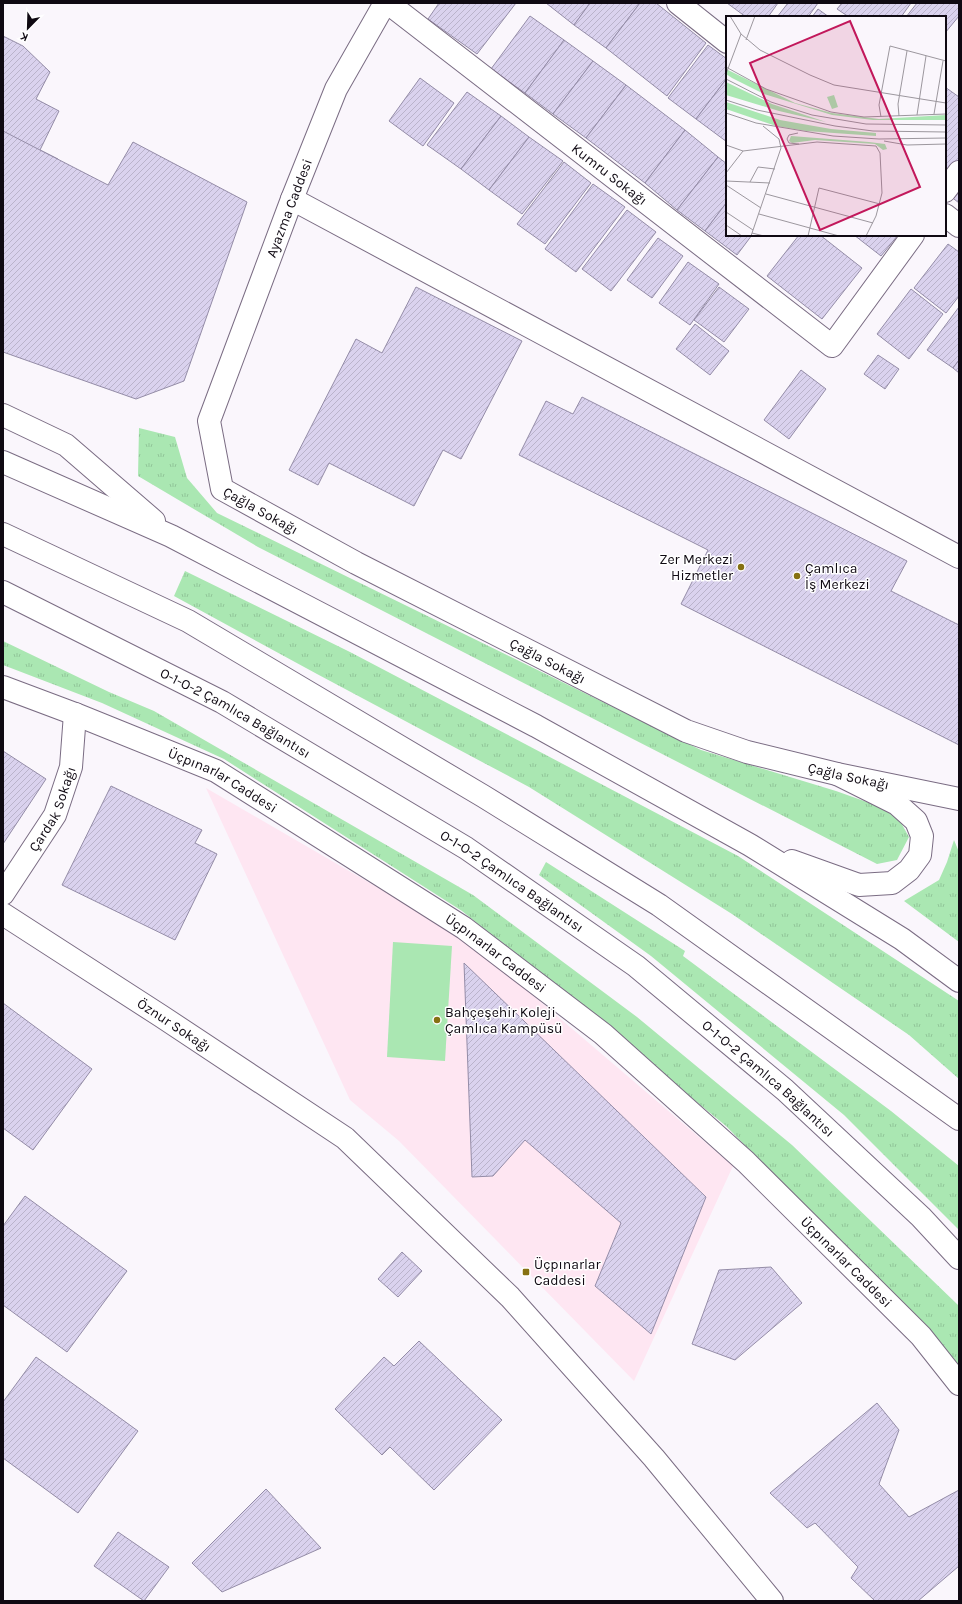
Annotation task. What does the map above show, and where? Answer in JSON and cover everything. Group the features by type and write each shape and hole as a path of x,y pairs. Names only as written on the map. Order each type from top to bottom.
{"main road":[{"name":"Ayazma Caddesi","path":"209,421 292,199 336,89 385,3"},
{"name":"Kumru Sokağı","path":"388,3 832,346 912,236"},
{"path":"678,3 726,41"},
{"path":"946,190 959,172"},
{"path":"292,199 959,557"},
{"path":"946,216 959,226"},
{"path":"3,416 66,445 171,536"},
{"name":"Çağla Sokağı","path":"209,421 222,489 356,563 686,731 747,752 837,774 959,799"},
{"path":"3,462 171,536 536,726 750,846 902,939 959,981"},
{"path":"3,534 188,621 489,800 659,905 959,1120"},
{"name":"O-1-O-2 Çamlıca Bağlantısı","path":"3,592 222,702 466,848 636,966 785,1090 921,1217 959,1258"},
{"name":"Üçpınarlar Caddesi","path":"3,688 75,714 216,771 464,928 603,1034 746,1162 921,1336 959,1384"},
{"name":"Çardak Sokağı","path":"3,894 55,815 71,767 75,714"},
{"path":"750,846 859,885 892,884 909,870 920,854 922,836 916,821 897,804 837,774"},
{"name":"Öznur Sokağı","path":"3,914 162,1016 345,1138 510,1297 654,1458 772,1601"}],"shaded area":[{"name":"Bahçeşehir Koleji Çamlıca Kampüsü","path":"206,788 468,940 733,1166 634,1381 399,1141 350,1100"}],"green space":[{"path":"139,428 175,437 187,478 217,513 701,750 836,791 895,812 909,837 897,860 877,864 258,547 138,476"},
{"path":"185,571 350,652 738,856 959,1001 959,1079 909,1035 732,914 529,787 174,596"},
{"path":"3,641 109,692 154,711 473,895 637,1017 792,1145 959,1306 959,1367 943,1348 726,1126 462,911 224,759 102,703 3,665"},
{"path":"954,840 959,852 959,942 904,901 939,880"},
{"path":"546,862 685,951 683,956 891,1111 959,1166 959,1230 844,1115 651,956 539,875"},
{"path":"393,942 452,946 445,1061 387,1057"}],"building":[{"path":"439,3 516,3 477,54 428,19"},
{"path":"546,3 590,3 574,25"},
{"path":"590,3 640,3 606,48 574,25"},
{"path":"640,3 656,3 706,43 667,96 606,48"},
{"path":"727,3 778,3 769,16 745,16"},
{"path":"788,3 818,3 809,16 778,16"},
{"path":"842,3 911,3 902,16 848,16 837,9"},
{"path":"917,3 957,3 959,5 959,16 946,32 946,16 907,16"},
{"path":"818,9 828,16 813,16"},
{"path":"530,16 564,40 525,93 491,69"},
{"path":"3,36 23,46 50,72 36,99 59,111 40,150 58,159 30,213 3,199"},
{"path":"564,40 593,61 553,114 525,93"},
{"path":"708,45 726,58 726,79 696,119 668,98"},
{"path":"593,61 626,85 586,138 553,114"},
{"path":"420,78 454,103 423,146 389,121"},
{"path":"726,79 726,141 696,119"},
{"path":"626,85 685,130 645,183 586,138"},
{"path":"946,88 959,97 959,162 946,179"},
{"path":"467,92 501,116 461,169 427,145"},
{"path":"501,116 529,137 489,190 461,169"},
{"path":"685,130 718,157 677,210 645,183"},
{"path":"3,131 108,185 133,142 247,202 184,381 136,399 3,352"},
{"path":"529,137 563,161 522,214 489,190"},
{"path":"718,157 726,163 726,203 705,231 677,210"},
{"path":"564,162 591,183 545,244 517,224"},
{"path":"959,182 959,203 949,195"},
{"path":"593,184 625,207 576,272 545,249"},
{"path":"726,203 726,236 751,236 737,255 705,231"},
{"path":"627,210 656,232 611,291 582,269"},
{"path":"798,236 821,236 862,268 822,319 767,276"},
{"path":"855,236 897,236 881,256"},
{"path":"658,238 683,256 652,298 627,280"},
{"path":"948,244 959,252 959,296 946,313 914,288"},
{"path":"688,262 719,284 690,325 659,303"},
{"path":"416,287 522,341 461,459 443,450 414,506 329,463 318,485 289,470 356,339 382,353"},
{"path":"719,287 749,309 724,342 694,320"},
{"path":"911,289 943,314 909,359 877,334"},
{"path":"959,307 959,360 953,368 927,350"},
{"path":"695,324 729,351 710,375 676,349"},
{"path":"878,355 899,369 885,389 864,374"},
{"path":"959,360 959,373 953,368"},
{"path":"801,370 826,389 789,439 764,420"},
{"name":"Çamlıca İş Merkezi","path":"582,397 907,561 891,591 959,625 959,745 681,604 708,550 519,455 546,401 573,414"},
{"path":"3,751 46,779 3,844"},
{"path":"111,786 202,830 195,843 217,854 175,940 62,885"},
{"path":"464,963 706,1197 651,1334 595,1286 621,1223 525,1140 493,1176 472,1177"},
{"path":"3,1003 92,1069 33,1150 3,1128"},
{"path":"25,1196 127,1271 67,1352 3,1305 3,1226"},
{"path":"402,1252 422,1271 398,1297 378,1279"},
{"path":"771,1267 802,1303 735,1360 692,1344 719,1270"},
{"path":"419,1341 502,1420 434,1490 390,1447 382,1455 335,1409 384,1357 394,1366"},
{"path":"36,1357 138,1431 78,1513 3,1458 3,1402"},
{"path":"877,1403 899,1430 879,1484 909,1517 959,1490 959,1566 918,1601 875,1601 851,1578 858,1567 815,1523 807,1528 770,1493"},
{"path":"266,1489 321,1548 222,1592 192,1563"},
{"path":"118,1532 169,1567 144,1601 94,1566"}],"place":[{"name":"Zer Merkezi Hizmetler","path":"741,567"},
{"name":"Çamlıca İş Merkezi","path":"797,576"},
{"name":"Bahçeşehir Koleji Çamlıca Kampüsü","path":"437,1020"},
{"name":"Üçpınarlar Caddesi","path":"526,1272"}]}
